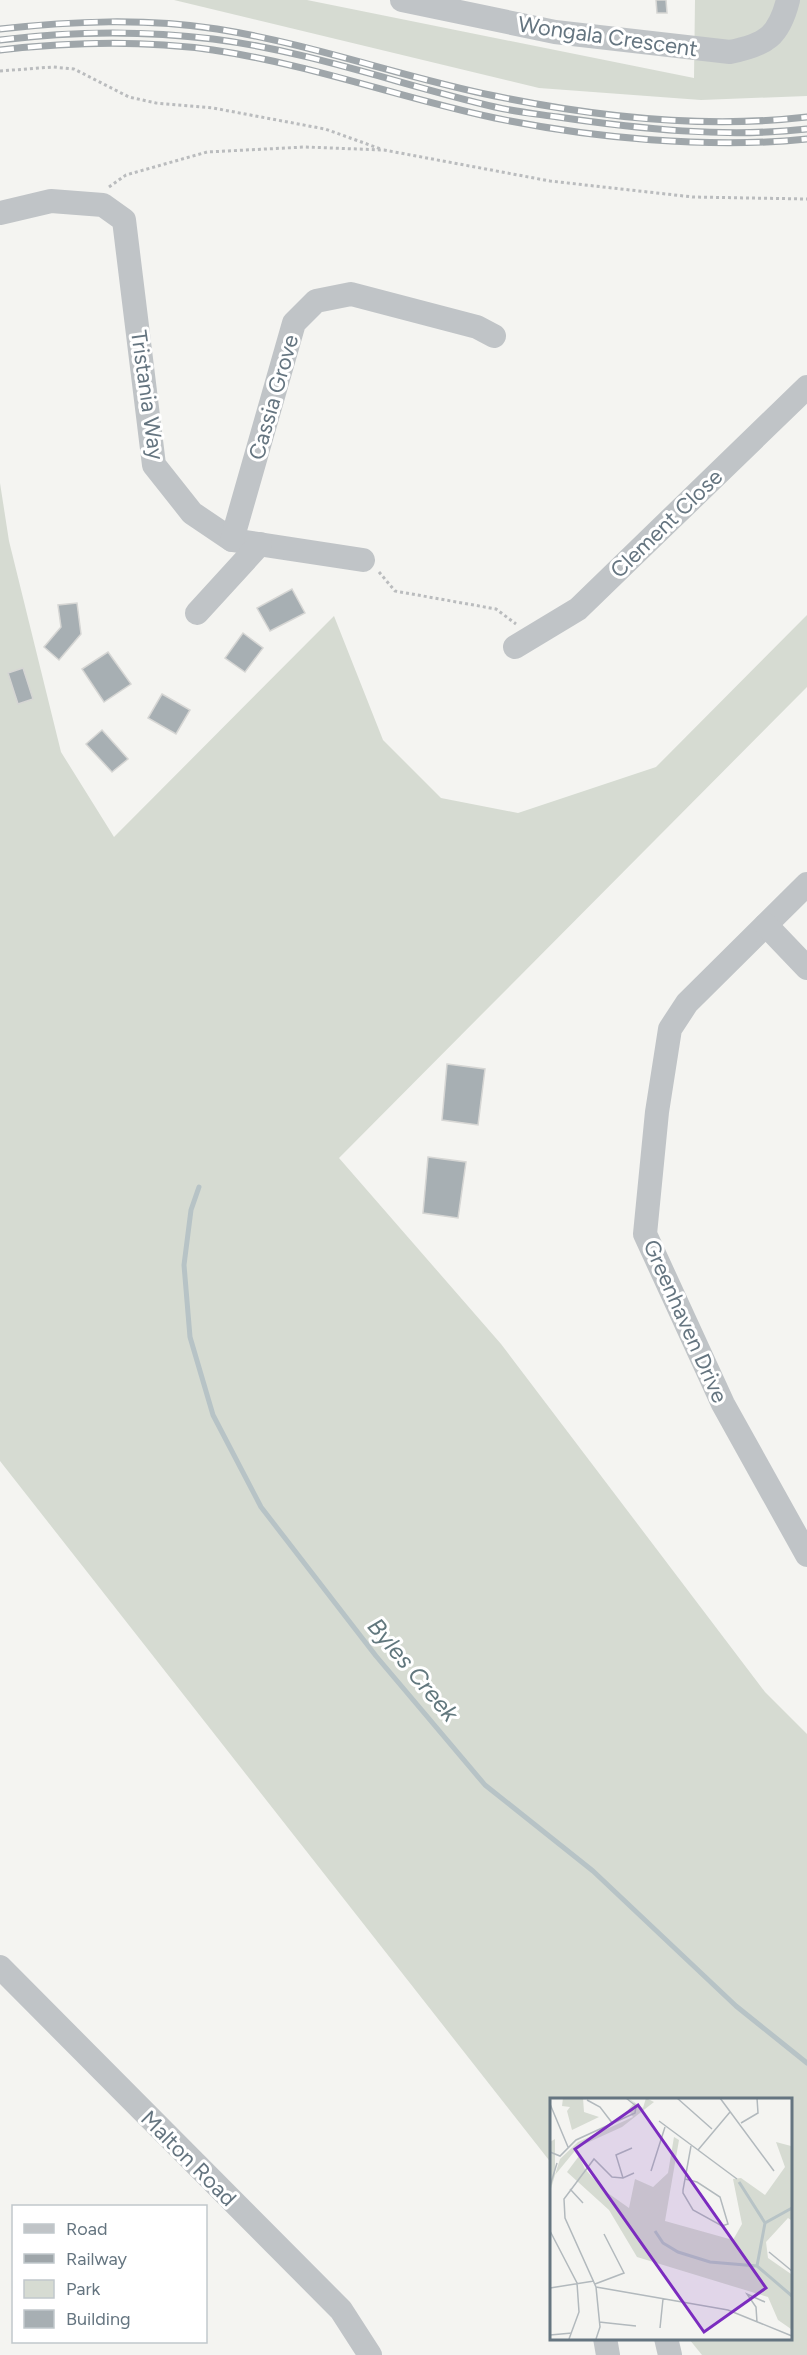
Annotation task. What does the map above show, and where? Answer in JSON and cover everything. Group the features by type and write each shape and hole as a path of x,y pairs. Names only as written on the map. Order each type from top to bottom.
{"street":[{"name":"Wongala Crescent","path":"402,0 479,8 555,32 730,52 753,48 772,37 783,19 788,0"},
{"path":"0,213 51,201 93,204"},
{"name":"Tristania Way","path":"93,204 124,220 154,465 192,513 232,540 363,560"},
{"name":"Cassia Grove","path":"232,540 294,323 316,301 351,294 477,327 494,336"},
{"name":"Clement Close","path":"524,642 578,609 807,387"},
{"path":"197,613 260,544"},
{"name":"Greenhaven Drive","path":"807,884 687,1004 670,1029 657,1112 645,1234 723,1404 807,1555"},
{"path":"766,926 807,968"},
{"name":"Malton Road","path":"0,1967 341,2310 370,2355"},
{"path":"604,2340 608,2355"},
{"path":"666,2340 670,2355"}],"path":[{"path":"0,71 53,67 74,69 129,97 156,103 213,108 325,129 384,150"},
{"path":"93,204 126,175 207,152 306,147 384,150 550,181 693,197 807,199"},
{"path":"363,560 384,576 395,591 496,609 524,642"}],"green space":[{"path":"174,0 307,0 694,78 695,0 807,0 807,96 701,100 539,88"},
{"path":"0,483 9,541 61,752 114,837 334,616 383,740 441,798 518,813 656,767 807,615 807,687 339,1158 501,1344 765,1692 807,1734 807,2355 702,2355 690,2340 792,2340 792,2098 550,2098 550,2161 0,1461"}],"building":[{"path":"656,0 666,0 667,13 657,13"},
{"path":"292,589 305,613 270,631 257,608"},
{"path":"77,603 81,634 59,660 44,647 61,627 58,605"},
{"path":"243,633 263,648 245,672 225,658"},
{"path":"108,652 131,684 104,702 82,669"},
{"path":"23,668 33,699 18,704 8,673"},
{"path":"162,694 190,710 176,734 148,718"},
{"path":"102,730 128,759 112,772 86,744"},
{"path":"447,1064 485,1069 478,1125 442,1120"},
{"path":"428,1157 466,1162 458,1218 423,1213"}],"waterway":[{"name":"Byles Creek","path":"199,1187 191,1210 184,1265 190,1337 213,1415 261,1507 376,1656 485,1785 593,1871 736,2006 807,2063"}],"railway":[{"path":"0,29 109,22 163,23 252,35 460,88 572,110 690,121 729,122 807,117"},
{"path":"0,40 106,33 159,34 213,39 284,52 519,112 682,131 745,133 807,129"},
{"path":"0,50 106,43 186,47 249,56 320,72 460,110 571,131 691,142 770,142 807,139"}]}
